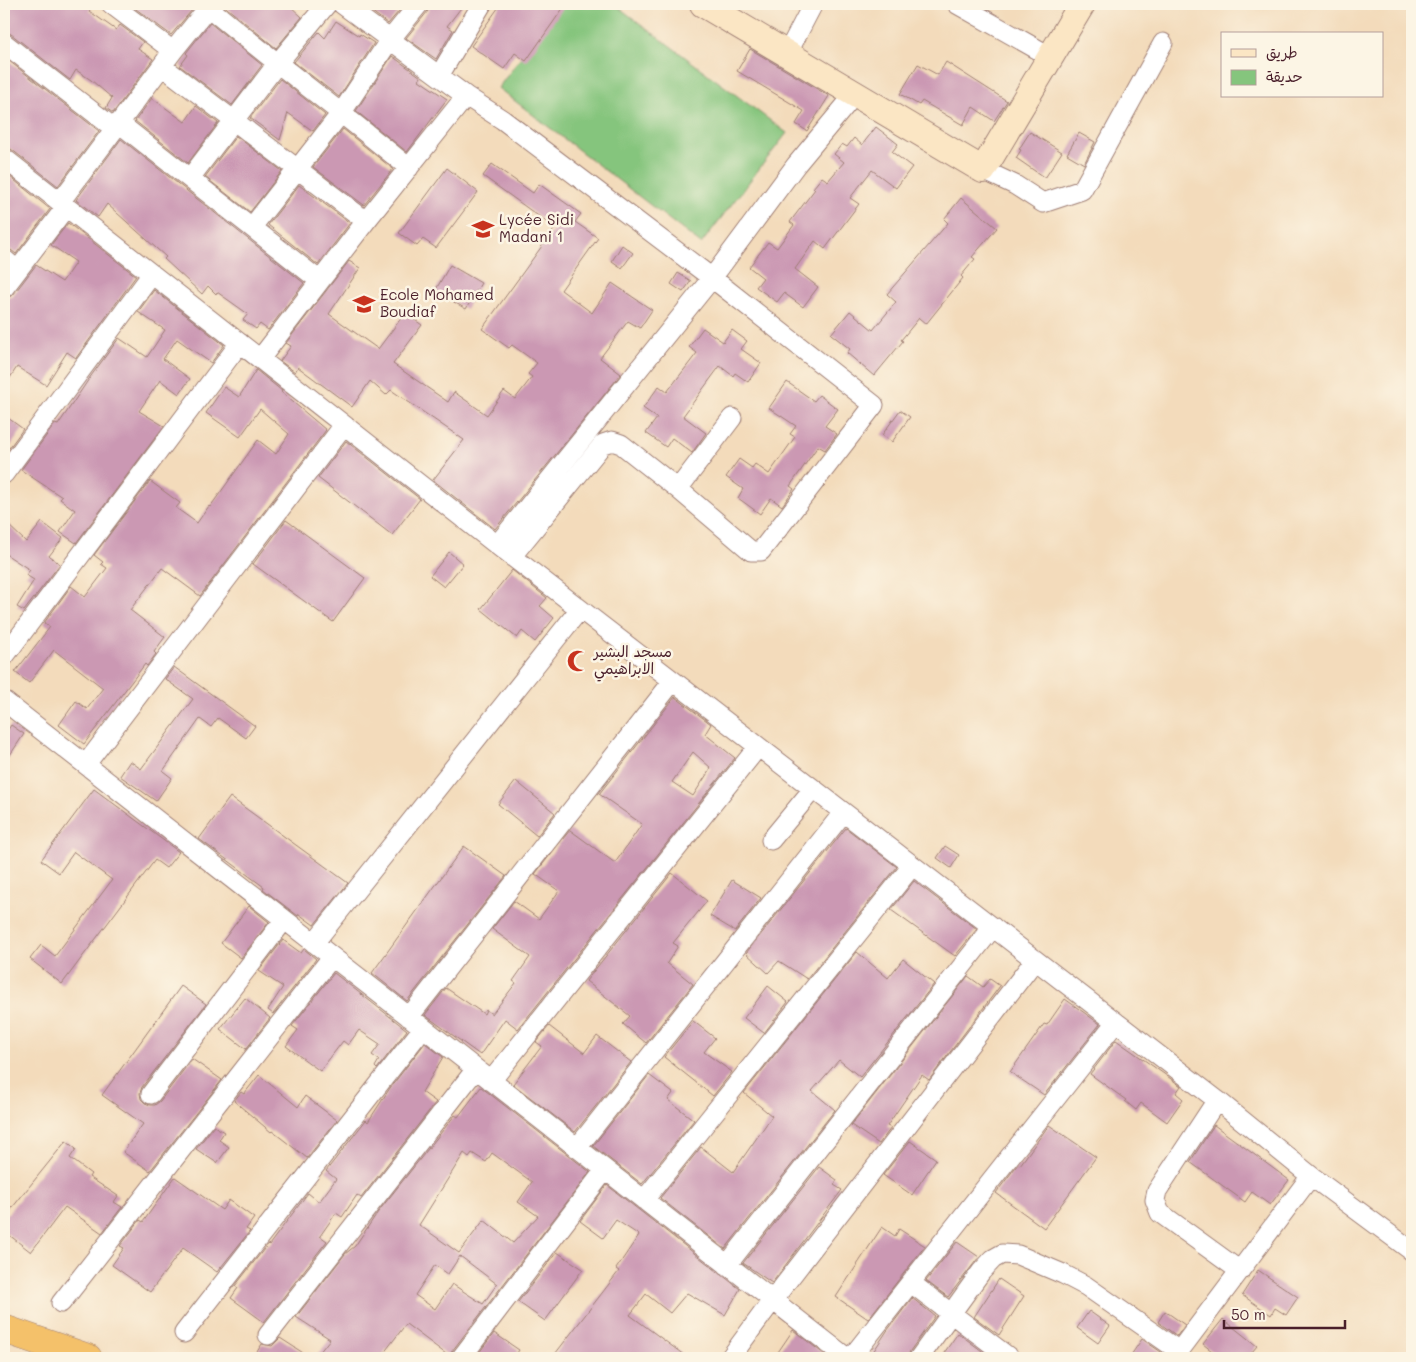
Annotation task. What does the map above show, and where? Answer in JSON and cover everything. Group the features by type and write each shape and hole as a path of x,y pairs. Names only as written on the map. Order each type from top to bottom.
{"highway":[{"path":"4,1329 88,1358"}],"street":[{"path":"111,4 233,120 366,222"},
{"path":"190,178 277,64 339,4 466,96 503,120 712,278 874,405 761,551 751,551 678,489 621,444 612,441 603,444 512,556"},
{"path":"252,227 342,112 389,40 419,4"},
{"path":"439,76 482,4"},
{"path":"787,54 813,4"},
{"path":"957,4 1051,57"},
{"path":"983,170 1082,4"},
{"path":"4,288 11,264 63,204 167,58 209,6 277,64 342,112 409,168"},
{"path":"714,7 787,54 983,170 1015,185 1043,203 1082,190 1164,43"},
{"path":"4,43 190,178 320,281"},
{"path":"497,545 712,278 796,165 855,94"},
{"path":"260,359 466,96"},
{"path":"4,158 497,545 1217,1100 1311,1176 1412,1251"},
{"path":"4,474 152,274"},
{"path":"4,657 240,343"},
{"path":"678,489 732,418"},
{"path":"86,764 344,425"},
{"path":"314,943 580,609"},
{"path":"184,1333 673,681"},
{"path":"4,701 845,1356 867,1339 1116,1022"},
{"path":"268,1335 758,747"},
{"path":"771,840 813,790"},
{"path":"577,1148 843,813"},
{"path":"644,1200 912,866"},
{"path":"151,1094 284,920"},
{"path":"727,1265 992,927"},
{"path":"61,1303 332,957"},
{"path":"730,1358 772,1300 1035,960"},
{"path":"1217,1100 1157,1191 1155,1200 1160,1212 1240,1271"},
{"path":"461,1358 605,1170"},
{"path":"919,1358 980,1272 993,1259 1002,1254 1018,1255 1086,1286 1177,1355 1311,1176"},
{"path":"910,1283 1010,1358"}],"green space":[{"path":"561,4 614,4 787,133 701,244 498,88"}],"building":[{"path":"4,4 94,4 89,11 116,30 120,25 143,42 138,49 153,59 113,113 106,108 112,98 91,80 76,70 70,80 11,34 4,32"},
{"path":"134,4 197,4 171,35 132,6"},
{"path":"222,4 288,4 302,17 276,48"},
{"path":"362,4 405,4 388,24"},
{"path":"430,4 464,4 447,26 453,30 436,59 406,38 428,11"},
{"path":"501,4 566,4 526,61 515,53 504,69 471,46"},
{"path":"336,21 374,43 339,97 294,62 319,32 325,38"},
{"path":"210,23 262,65 232,105 180,66 188,55 186,53"},
{"path":"750,49 829,96 807,131 796,124 804,111 737,71"},
{"path":"392,56 421,77 419,80 447,99 407,152 356,111"},
{"path":"4,57 99,131 58,186 11,149 4,147"},
{"path":"946,62 1007,101 994,121 973,107 963,125 922,101 919,105 900,94 918,64 938,75"},
{"path":"280,79 325,115 313,131 288,113 280,140 250,118"},
{"path":"152,98 185,122 196,106 218,123 188,163 135,121"},
{"path":"876,127 898,144 892,152 912,167 896,188 872,170 850,198 859,204 825,249 815,241 795,269 818,287 803,307 784,293 777,302 756,287 763,278 749,267 768,242 777,248 794,225 790,222 815,189 813,188 822,177 828,181 844,162 834,154 842,144 847,147 854,138 862,145"},
{"path":"343,129 393,169 364,205 313,167"},
{"path":"1030,132 1062,152 1045,178 1016,158 1021,150 1019,149"},
{"path":"1079,133 1095,142 1084,164 1067,154"},
{"path":"236,136 282,171 250,212 205,177"},
{"path":"121,139 304,283 268,330 260,324 256,329 243,320 248,314 217,292 216,294 208,286 202,294 164,259 166,257 107,204 98,217 76,200"},
{"path":"492,164 533,193 539,184 581,214 575,222 598,238 561,290 592,313 612,283 652,310 640,328 628,321 600,358 621,374 495,529 433,480 464,440 391,390 386,395 370,381 352,407 298,367 295,372 280,361 291,346 286,343 349,261 360,268 329,314 378,349 405,313 422,325 393,364 448,402 454,392 487,415 504,391 515,399 532,377 528,374 537,363 512,345 509,348 482,329 555,228 483,176"},
{"path":"447,168 478,192 436,248 423,239 417,246 399,233"},
{"path":"4,172 50,209 16,254 4,248"},
{"path":"299,185 350,223 318,265 268,225"},
{"path":"961,198 997,228 972,257 975,259 961,276 963,278 926,324 919,318 874,376 847,353 850,349 831,334 850,311 873,330 896,302 887,294 948,223 944,219"},
{"path":"68,223 136,276 76,358 67,352 46,385 17,367 4,387 4,299 13,295 36,265 62,282 76,262 51,245"},
{"path":"622,245 633,253 622,268 612,261"},
{"path":"450,265 481,283 466,309 435,291"},
{"path":"678,273 691,281 683,292 671,284"},
{"path":"154,290 224,345 211,363 177,339 163,359 190,379 179,394 160,380 139,411 164,426 76,543 60,532 75,510 60,499 62,497 21,470 55,424 58,425 119,338 147,357 165,330 138,312"},
{"path":"703,328 723,342 732,330 747,341 741,349 761,363 748,382 735,373 733,376 720,366 683,416 706,433 692,453 672,438 666,447 646,433 657,418 643,408 659,386 667,392 697,353 689,347"},
{"path":"256,370 326,430 200,596 162,568 130,610 165,637 147,666 145,664 84,744 59,725 76,701 87,709 103,688 54,650 29,683 15,672 50,627 44,623 71,586 85,597 107,568 94,555 150,481 180,503 176,508 197,523 258,440 276,454 289,434 260,409 240,437 206,413 224,387 239,397"},
{"path":"787,382 814,401 819,395 838,409 825,426 837,434 825,450 818,446 790,486 794,489 782,506 771,498 760,514 738,498 743,489 726,477 739,459 752,468 755,464 769,474 795,437 790,434 796,426 769,408"},
{"path":"900,410 910,417 892,442 882,435"},
{"path":"4,415 23,429 4,455"},
{"path":"346,441 420,499 392,535 318,478"},
{"path":"286,520 365,578 333,622 253,564"},
{"path":"4,521 26,542 42,522 63,538 49,556 60,564 24,611 17,607 34,580 26,575 30,570 4,553"},
{"path":"449,552 463,564 444,587 430,576"},
{"path":"512,570 547,598 540,606 554,618 535,642 522,631 517,638 481,609"},
{"path":"174,667 255,726 246,738 218,718 211,727 200,719 163,771 172,778 156,801 120,776 130,761 141,769 193,699 165,679"},
{"path":"675,697 711,724 705,734 735,758 518,1029 505,1019 480,1055 425,1015 446,988 484,1014 486,1010 492,1014 516,983 513,981 530,957 492,929 514,901 539,919 559,891 535,874 570,830 615,863 642,824 599,794","holes":["693,752 711,768 693,796 672,782"]},
{"path":"11,725 24,734 4,764 4,736"},
{"path":"516,781 555,813 537,836 498,804"},
{"path":"94,789 179,852 166,868 155,860 62,984 30,959 41,945 55,956 112,880 74,852 59,873 41,860"},
{"path":"230,797 348,883 314,925 299,914 298,916 263,889 264,887 199,839"},
{"path":"846,828 897,867 807,979 779,961 768,973 746,953"},
{"path":"464,846 506,876 407,1001 372,973"},
{"path":"945,846 959,855 951,868 937,858"},
{"path":"672,873 707,901 673,943 678,946 667,963 693,984 646,1043 623,1024 630,1016 586,981"},
{"path":"732,880 761,898 735,931 710,916"},
{"path":"914,881 977,929 955,956 891,910"},
{"path":"249,906 269,922 241,958 221,943"},
{"path":"283,940 301,953 304,949 316,959 273,1014 268,1010 283,987 259,971"},
{"path":"857,952 888,978 903,959 934,984 860,1077 839,1060 812,1091 835,1110 725,1249 660,1198 701,1147 733,1172 772,1116 744,1093"},
{"path":"334,973 407,1030 377,1069 375,1067 379,1060 372,1055 380,1044 359,1030 348,1045 343,1041 320,1071 286,1046 298,1030 292,1026"},
{"path":"968,976 983,987 990,979 1000,986 929,1080 922,1075 887,1126 891,1128 879,1144 851,1125"},
{"path":"181,986 206,1004 142,1087 141,1099 145,1103 155,1105 192,1059 222,1080 150,1171 123,1152 143,1124 102,1095"},
{"path":"768,986 788,1002 764,1033 744,1018"},
{"path":"245,998 270,1018 246,1049 220,1029"},
{"path":"1065,999 1100,1024 1044,1095 1010,1072 1044,1024 1047,1025"},
{"path":"693,1021 715,1038 704,1052 732,1072 713,1096 664,1057"},
{"path":"549,1026 584,1053 597,1036 631,1062 575,1132 513,1084 542,1046 536,1042"},
{"path":"1116,1040 1181,1086 1176,1093 1183,1099 1167,1122 1141,1103 1136,1110 1126,1100 1090,1074"},
{"path":"425,1043 443,1057 422,1092 436,1102 361,1198 357,1195 342,1217 336,1213 320,1236 327,1241 264,1322 231,1298 238,1288 235,1286 308,1193 319,1202 336,1179 326,1171 366,1120 368,1122 390,1088"},
{"path":"259,1075 298,1107 305,1096 337,1120 307,1158 271,1132 234,1101 241,1092 244,1094"},
{"path":"649,1075 673,1093 668,1100 694,1120 642,1184 593,1146"},
{"path":"481,1087 590,1172 452,1351 450,1357 406,1324 380,1358 315,1358 330,1339 296,1317 345,1254 355,1246 378,1212 455,1115 458,1117","holes":["464,1153 469,1157 472,1153 486,1162 492,1153 532,1182 518,1202 538,1216 513,1243 484,1220 459,1253 419,1225","460,1256 497,1284 483,1304 452,1284 435,1309 415,1295 435,1265 448,1274"]},
{"path":"1049,1125 1096,1157 1044,1228 996,1193 1018,1164 1020,1165"},
{"path":"1214,1125 1289,1180 1270,1205 1252,1192 1245,1202 1190,1162"},
{"path":"214,1126 224,1132 219,1140 229,1147 217,1163 196,1149"},
{"path":"66,1141 76,1149 70,1158 91,1174 89,1177 118,1196 114,1202 122,1207 102,1233 65,1207 31,1252 4,1231 4,1218"},
{"path":"910,1141 936,1159 912,1195 883,1175"},
{"path":"819,1167 837,1180 834,1185 842,1190 772,1283 743,1263"},
{"path":"175,1177 222,1210 229,1200 254,1218 246,1229 250,1231 217,1272 183,1248 150,1292 112,1265 124,1248 120,1246 140,1220 143,1222"},
{"path":"607,1185 740,1289 725,1315 687,1293 670,1313 646,1294 630,1315 688,1358 552,1358 619,1271 616,1269 639,1235 616,1220 603,1238 580,1221"},
{"path":"882,1227 895,1236 899,1229 925,1246 868,1319 836,1297"},
{"path":"957,1242 979,1257 948,1297 926,1281"},
{"path":"557,1252 583,1269 545,1321 518,1302"},
{"path":"1258,1270 1298,1297 1286,1315 1275,1308 1271,1315 1242,1295"},
{"path":"999,1279 1024,1296 999,1335 974,1317"},
{"path":"912,1298 935,1316 907,1358 869,1358 887,1331"},
{"path":"1089,1311 1110,1326 1098,1343 1077,1328"},
{"path":"1165,1311 1185,1325 1177,1336 1158,1322"},
{"path":"1223,1319 1257,1346 1247,1358 1221,1358 1203,1344"},
{"path":"793,1330 829,1358 774,1358"},
{"path":"494,1333 519,1350 514,1358 475,1358"},
{"path":"958,1333 986,1354 983,1358 951,1358 944,1353"},
{"path":"280,1338 311,1358 253,1358 262,1344 272,1346"},
{"path":"1142,1339 1164,1354 1163,1358 1129,1358"}],"place":[{"name":"Lycée Sidi Madani 1","path":"483,229"},
{"name":"Ecole Mohamed Boudiaf","path":"364,304"},
{"name":"مسجد البشير الابراهيمي","path":"578,661"}]}
